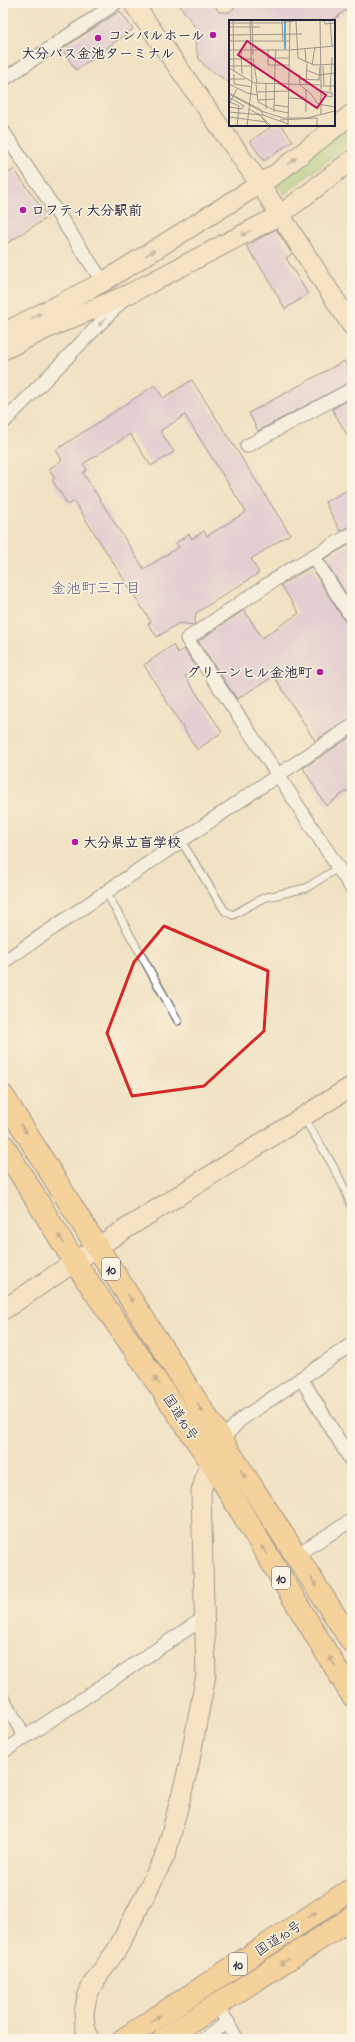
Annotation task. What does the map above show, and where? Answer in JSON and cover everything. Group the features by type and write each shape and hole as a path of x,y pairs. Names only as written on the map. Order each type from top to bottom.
{"highway":[{"name":"国道10号","path":"3,1096 221,1441 352,1642"},
{"name":"国道10号","path":"3,1145 74,1261 210,1460 352,1695"},
{"name":"国道10号","path":"124,2039 352,1889"},
{"name":"国道10号","path":"164,2039 222,2013 352,1918"}],"street":[{"path":"3,80 116,3"},
{"path":"133,3 260,184 352,326"},
{"path":"3,336 10,330 103,282 260,184 277,173 352,114"},
{"path":"3,131 103,282"},
{"path":"3,350 46,328 129,294 280,215 352,160"},
{"path":"3,422 129,294"},
{"path":"247,446 352,389"},
{"path":"352,534 286,572 188,639 352,889"},
{"path":"313,556 352,618"},
{"path":"3,962 352,726"},
{"path":"3,1310 97,1246 352,1086"},
{"path":"89,2039 85,2026 84,2013 87,1997 92,1985 118,1948 166,1854 190,1765 206,1675 201,1492 210,1460 221,1441 240,1420 352,1344"},
{"path":"301,1378 352,1462"},
{"path":"296,1555 352,1520"},
{"path":"3,1752 204,1618"},
{"path":"3,1699 25,1738"},
{"path":"204,2039 222,2013 237,2039"}],"lane":[{"path":"181,841 225,911 233,915 263,898 306,888 338,868"},
{"path":"106,892 178,1021"},
{"path":"303,1117 326,1153 348,1196 352,1208"}],"highlighted area":[{"path":"164,926 268,971 264,1031 204,1086 132,1096 107,1033 134,962"}],"green space":[{"path":"352,122 352,142 284,194 276,182"}],"building":[{"name":"コンパルホール","path":"178,3 213,3 219,12 229,12 241,3 352,3 352,6 332,20 229,20 229,82 207,68 199,59 195,42 196,28"},
{"name":"大分バス金池ターミナル","path":"120,11 133,29 76,70 62,49"},
{"path":"272,126 282,126 293,141 264,161 250,141"},
{"name":"ロフティ大分駅前","path":"14,169 48,217 3,246 3,177"},
{"path":"276,229 292,254 286,258 308,294 285,309 265,273 246,246"},
{"path":"344,361 352,376 352,381 258,431 249,413"},
{"path":"192,380 290,534 251,559 259,573 196,613 194,625 179,623 157,637 148,624 151,622 74,501 68,505 52,480 55,478 49,469 62,460 56,450 155,385 163,398","holes":["185,415 246,512 207,536 204,531 192,539 189,534 176,543 179,547 144,569 83,473 87,470 83,464 130,434 151,466 174,452 160,431"]},
{"path":"352,398 352,443 332,409"},
{"path":"352,488 352,525 340,531 325,502"},
{"path":"352,543 352,603 324,559"},
{"path":"311,567 345,622 352,626 352,718 315,741 274,676 237,699 198,641 244,610 262,638 299,613 281,585"},
{"path":"173,645 178,653 184,649 197,668 185,676 222,732 197,750 144,665"},
{"path":"352,736 352,787 326,806 303,768"}],"place":[{"name":"コンパルホール","path":"213,35"},
{"name":"大分バス金池ターミナル","path":"98,38"},
{"name":"ロフティ大分駅前","path":"23,210"},
{"name":"グリーンヒル金池町","path":"320,672"},
{"name":"大分県立盲学校","path":"75,842"}],"district":[{"name":"金池町三丁目","path":"96,588"}]}
